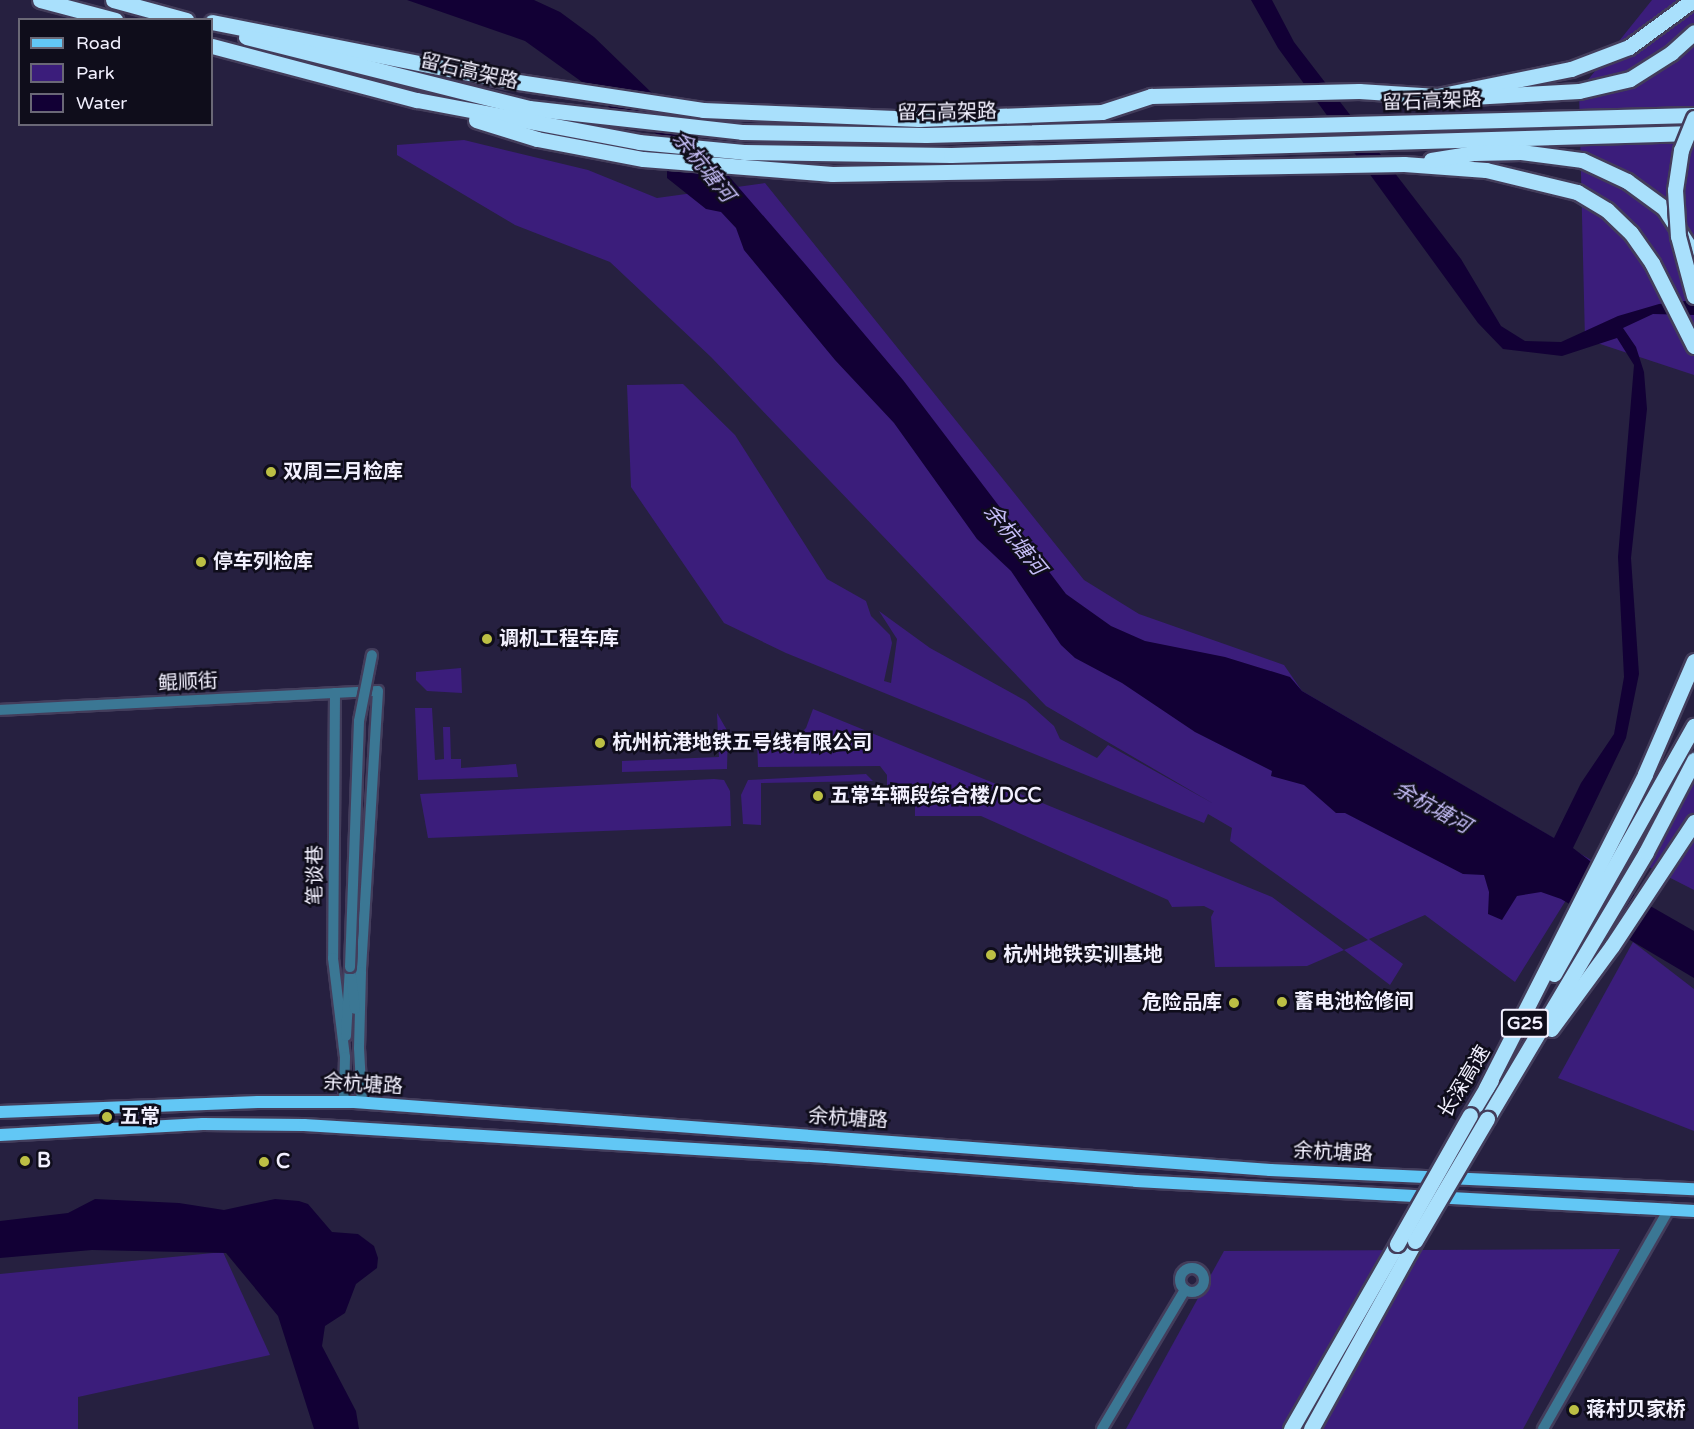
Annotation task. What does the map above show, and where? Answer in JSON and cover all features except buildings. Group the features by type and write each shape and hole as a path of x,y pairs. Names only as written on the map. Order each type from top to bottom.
{"highway":[{"path":"40,0 108,18"},
{"path":"113,0 179,17"},
{"path":"1437,96 1571,69 1629,47 1693,0"},
{"path":"213,22 505,80 703,110 919,119 1055,116 1102,112 1151,96 1359,91 1486,97 1579,91 1630,79 1671,53 1694,32"},
{"name":"留石高架路","path":"213,27 529,108 742,132 937,135 1694,116"},
{"name":"留石高架路","path":"213,46 417,100 639,142 744,152 836,154 1088,151 1694,133"},
{"path":"417,100 537,140 643,159 832,174 1048,173 1404,164 1486,170 1577,192 1607,210 1631,233 1652,263 1694,346"},
{"path":"1694,116 1681,150 1675,190 1678,236 1694,296"},
{"path":"1404,164 1474,153 1521,152 1581,160 1627,181 1664,208 1694,254"},
{"path":"1676,706 1694,654"},
{"path":"1486,1088 1602,858 1676,706 1694,661"},
{"name":"长深高速","path":"1291,1429 1470,1115 1625,853 1694,726"},
{"name":"长深高速","path":"1311,1429 1415,1241 1639,862 1694,760"},
{"path":"1499,1099 1617,937 1694,822"}],"main road":[{"name":"余杭塘路","path":"0,1112 344,1102 1270,1170 1694,1189"},
{"name":"余杭塘路","path":"0,1136 204,1124 304,1125 826,1157 1136,1181 1694,1211"}],"street":[{"name":"笔谈巷","path":"344,1102 359,721 372,655"},
{"name":"笔谈巷","path":"359,1048 378,691"},
{"name":"鲲顺街","path":"0,710 378,691"},
{"name":"笔谈巷","path":"335,693 333,958 345,1057"},
{"name":"笔谈巷","path":"350,968 359,1048 362,1103"},
{"path":"1543,1429 1669,1209"},
{"path":"1102,1429 1185,1290"}],"green space":[{"path":"1652,0 1694,0 1694,375 1585,339 1579,91"},
{"path":"464,140 588,170 657,198 765,183 1084,580 1139,614 1284,665 1302,691 1591,860 1515,982 1425,915 1369,939 1403,964 1390,985 1344,950 1368,940 1230,841 1232,828 1208,814 1204,823 786,653 724,623 631,487 627,385 683,384 735,435 827,579 866,601 871,616 890,635 892,643 884,681 891,683 897,639 879,611 930,648 1026,701 1054,726 1060,739 1097,758 1108,745 1214,804 1046,706 711,357 610,262 515,225 397,155 397,145"},
{"path":"461,668 462,693 427,691 416,680 416,672"},
{"path":"415,708 432,708 435,760 444,759 443,727 450,727 451,759 461,759 461,768 516,764 518,777 418,780"},
{"path":"813,709 1272,897 1344,950 1307,966 1215,967 1211,917 1214,911 1204,906 1172,907 1168,900 981,816 915,816 915,787 887,787 887,775 880,766 758,767 757,740 794,740 806,728"},
{"path":"717,713 728,732 727,769 622,772 622,761 719,757"},
{"path":"1694,766 1694,890 1639,862"},
{"path":"866,774 873,781 761,783 761,825 743,824 741,795 748,780"},
{"path":"724,780 730,791 731,826 428,838 420,794"},
{"path":"1633,942 1694,989 1694,1131 1558,1078"},
{"path":"1620,1249 1523,1429 1126,1429 1224,1251"},
{"path":"223,1252 270,1355 78,1397 78,1429 0,1429 0,1274"}],"water":[{"name":"余杭塘河","path":"407,0 534,0 560,12 594,37 682,122 805,264 903,380 1066,594 1111,626 1145,641 1225,657 1290,677 1302,691 1554,838 1581,783 1614,734 1624,677 1618,557 1634,365 1617,338 1562,356 1503,349 1478,323 1278,48 1251,0 1272,0 1294,42 1461,259 1501,326 1525,341 1561,342 1618,316 1659,304 1694,300 1694,315 1653,314 1623,328 1636,347 1644,372 1647,409 1631,558 1639,674 1626,738 1573,848 1645,903 1694,931 1694,978 1561,899 1541,892 1517,896 1502,920 1488,914 1489,892 1484,875 1463,874 1345,813 1336,813 1304,785 1271,776 1272,771 1195,732 1122,683 1075,658 1061,645 1011,571 977,539 894,423 835,360 744,250 736,228 721,212 706,209 667,178 667,160 656,134 639,116 615,113 589,87 525,41"},
{"path":"95,1199 179,1203 224,1210 275,1199 299,1201 308,1204 332,1232 358,1234 374,1246 378,1258 377,1268 356,1284 345,1313 325,1326 322,1346 356,1411 359,1429 314,1429 278,1316 226,1253 92,1250 0,1258 0,1221 68,1213"}],"place":[{"name":"双周三月检库","path":"271,472"},
{"name":"停车列检库","path":"201,562"},
{"name":"调机工程车库","path":"487,639"},
{"name":"杭州杭港地铁五号线有限公司","path":"600,743"},
{"name":"五常车辆段综合楼/DCC","path":"818,796"},
{"name":"杭州地铁实训基地","path":"991,955"},
{"name":"蓄电池检修间","path":"1282,1002"},
{"name":"危险品库","path":"1234,1003"},
{"name":"五常","path":"107,1117"},
{"name":"B","path":"25,1161"},
{"name":"C","path":"264,1162"},
{"name":"蒋村贝家桥","path":"1574,1410"}]}
